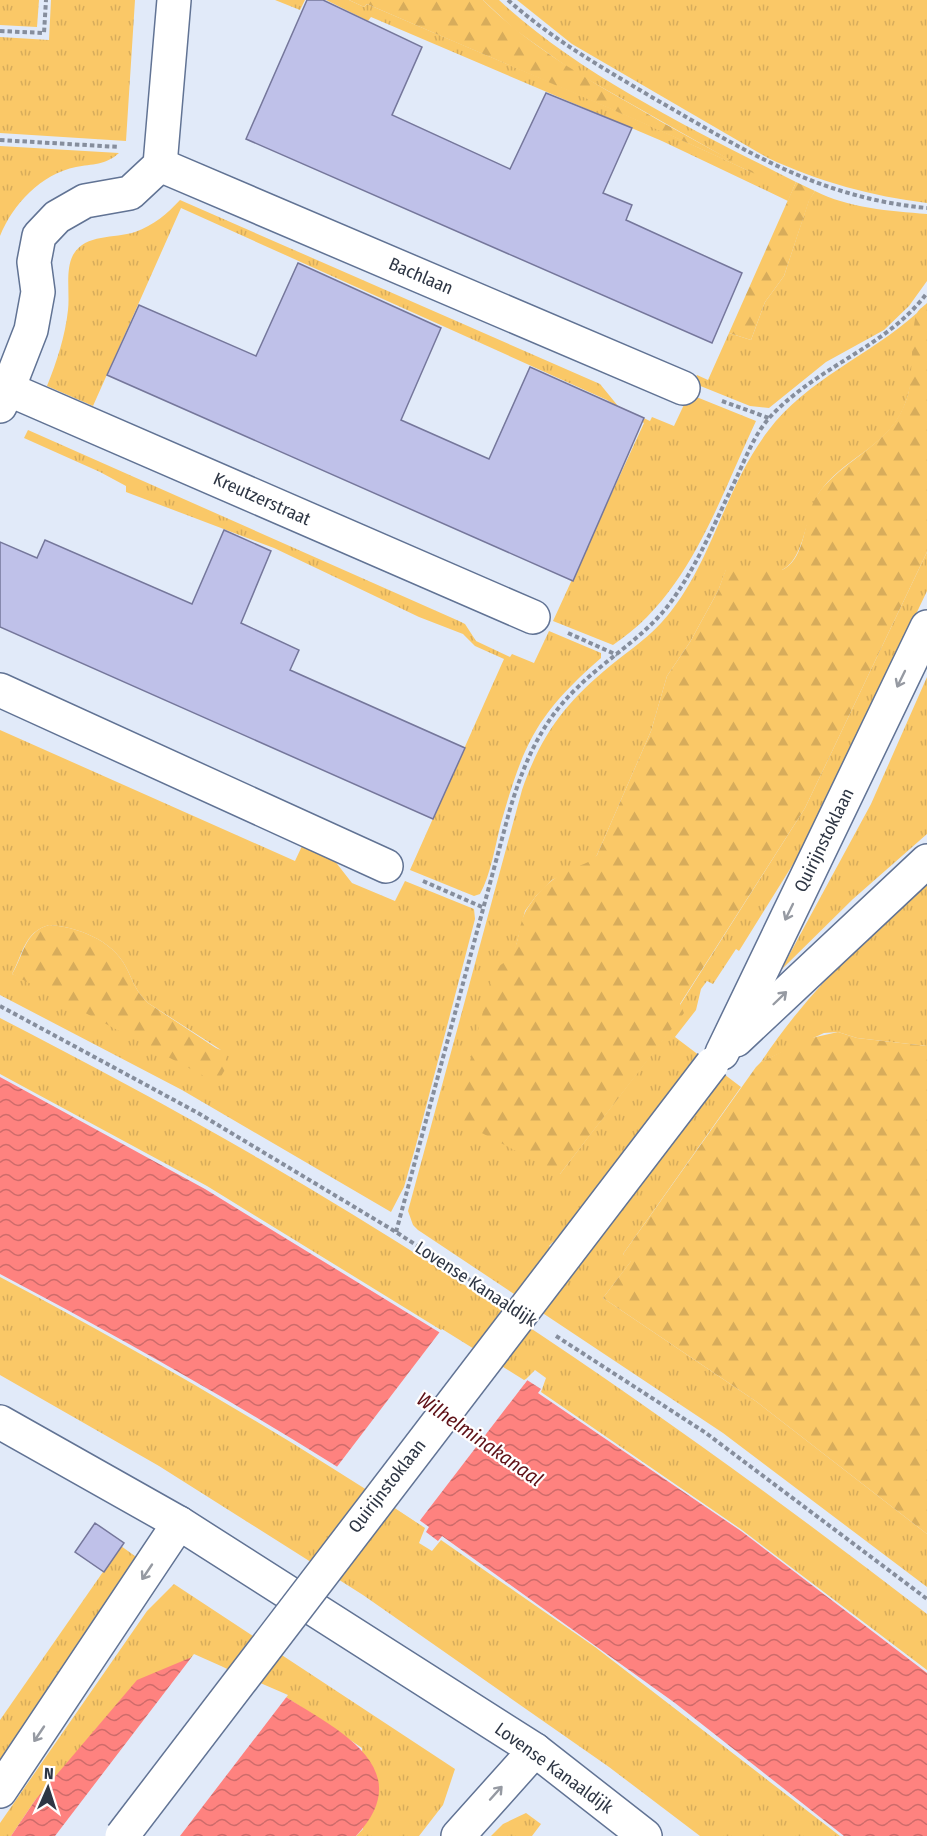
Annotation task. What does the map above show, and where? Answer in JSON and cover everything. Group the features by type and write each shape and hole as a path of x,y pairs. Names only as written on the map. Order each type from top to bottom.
{"street":[{"path":"4,397 31,330 38,292 34,262 39,236 57,217 85,201 130,193 161,157 174,0"},
{"name":"Bachlaan","path":"161,157 683,388"},
{"name":"Kreutzerstraat","path":"4,397 533,617"},
{"name":"Quirijnstoklaan","path":"717,1059 927,627"},
{"path":"0,690 386,866"},
{"name":"Quirijnstoklaan","path":"122,1836 717,1059 927,861"},
{"name":"Lovense Kanaaldijk","path":"0,1422 179,1523 535,1750 645,1836"},
{"path":"0,1791 179,1523"},
{"path":"458,1836 535,1750"}],"path":[{"path":"0,30 44,33 46,0"},
{"path":"508,0 539,27 605,70 734,145 784,170 848,195 927,208"},
{"path":"0,140 161,157"},
{"path":"396,1232 482,907 524,766 540,733 556,709 577,687 654,623 673,600 697,559 753,442 770,418 816,376 902,322 927,294"},
{"path":"683,388 770,418"},
{"path":"533,617 617,655"},
{"path":"386,866 482,907"},
{"name":"Lovense Kanaaldijk","path":"0,1006 198,1113 396,1232 496,1297"},
{"name":"Lovense Kanaaldijk","path":"546,1329 706,1432 927,1599"}],"green space":[{"path":"0,0 39,0 37,27 0,25"},
{"path":"51,0 135,0 126,141 0,133 0,37 49,40"},
{"path":"275,0 305,0 300,10"},
{"path":"326,0 349,0 364,7 367,4 608,107 751,172 573,71 514,29 483,0 499,0 531,28 603,78 680,122 796,182 788,201 662,141 371,17 368,21"},
{"path":"349,0 483,0 534,44 571,69 686,136 783,187 679,139 367,4 364,7"},
{"path":"517,0 927,0 927,203 846,187 768,158 572,44"},
{"path":"0,146 119,153 104,162 63,171 40,183 12,213 0,236"},
{"path":"796,182 815,191 809,201 784,276 765,302 751,340 729,333"},
{"path":"815,191 855,205 927,214 927,281 909,306 884,330 826,362 769,408 750,406 693,383 697,375 708,380 729,333 751,340 765,302 784,276 809,200"},
{"path":"180,200 600,384 618,406 650,421 652,417 674,426 689,394 756,421 699,544 682,573 662,600 640,624 613,645 553,621 644,423 607,400 181,208 93,406 47,386 65,330 69,268 73,255 85,243 135,232 148,226"},
{"path":"927,303 927,552 805,808 680,1004 684,1013 560,1174 455,1119 494,969 511,955 525,913 539,893 558,876 588,862 597,855 651,731 667,676 690,642 718,591 726,569 782,570 790,564 801,546 809,513 818,494 830,480 883,436 894,423 903,408 909,390 915,319"},
{"path":"917,313 910,386 903,409 895,422 875,444 828,481 819,493 800,547 790,564 782,570 726,570 718,591 690,642 667,676 651,731 597,855 593,861 552,880 536,896 525,911 514,954 507,962 560,1174 683,1013 680,1005 805,808 927,552 927,591 810,837 739,951 736,949 713,984 707,981 701,989 696,1010 675,1037 741,1087 623,1254 632,1260 603,1298 757,1402 927,1534 927,1587 723,1433 418,1230 413,1225 408,1211 522,790 546,736 580,693 648,636 668,615 697,571 729,499 753,453 768,431 801,397","holes":["553,1242 578,1258 576,1263 549,1246"]},
{"path":"28,430 459,621 465,624 476,641 510,657 512,654 534,663 549,631 601,653 601,658 547,713 526,750 509,795 490,869 480,894 474,896 410,870 504,659 475,646 463,634 419,617 274,548 126,492 126,486 100,472 24,438"},
{"path":"927,677 927,834 853,899 781,970 871,804"},
{"path":"0,730 295,861 302,846 334,860 352,883 395,901 405,881 474,909 475,919 416,1145 404,1187 391,1212 182,1090 0,995","holes":["49,925 82,932 103,942 120,958 148,1003 221,1050 12,974 29,938 41,928"]},
{"path":"927,884 927,1046 857,1038 838,1032 824,1033 761,1062 797,1013 838,967"},
{"path":"49,925 82,932 103,942 120,958 148,1003 225,1054 226,1068 217,1083 12,974 29,939 41,928"},
{"path":"0,1018 194,1122 345,1210 516,1319 683,1433 927,1614 927,1670 742,1530 541,1392 546,1378 535,1370 524,1381 207,1186 0,1074"},
{"path":"838,1032 857,1038 927,1046 927,1534 757,1402 603,1298 631,1261 623,1254 756,1067 761,1062 807,1039"},
{"path":"0,1277 210,1394 312,1455 413,1520 425,1528 419,1543 432,1551 441,1540 595,1647 840,1836 700,1836 609,1767 363,1595 159,1466 0,1375"},
{"path":"121,1546 139,1559 0,1760 0,1720"},
{"path":"174,1584 455,1769 443,1805 419,1836 356,1836 363,1829 362,1748 286,1697 221,1666 36,1799 11,1836 0,1836 0,1823 147,1611"},
{"path":"526,1813 541,1824 532,1836 491,1836 503,1824"}],"water":[{"name":"Wilhelminakanaal","path":"0,1077 205,1189 524,1384 527,1380 541,1389 538,1393 741,1531 927,1673 927,1836 844,1836 675,1703 442,1536 438,1541 426,1532 429,1527 415,1517 314,1452 211,1391 0,1274"},
{"path":"192,1657 208,1683 241,1708 286,1697 347,1737 364,1753 375,1771 379,1790 373,1812 356,1836 11,1836 36,1799 137,1680"}],"pier":[{"path":"442,1329 524,1380 529,1378 418,1523 336,1468"},
{"path":"194,1654 221,1666 222,1670 212,1682 241,1704 240,1674 288,1695 180,1836 55,1836"}],"building":[{"path":"307,0 323,0 422,47 392,115 510,169 546,93 632,128 603,193 632,205 626,220 742,273 712,343 246,139"},
{"path":"298,263 441,328 401,420 489,459 530,367 644,418 573,581 107,375 139,305 256,356"},
{"path":"224,530 271,551 241,623 299,650 290,670 465,748 433,819 0,627 0,542 37,558 45,540 192,604"},
{"path":"95,1523 124,1543 104,1572 75,1552"}]}
